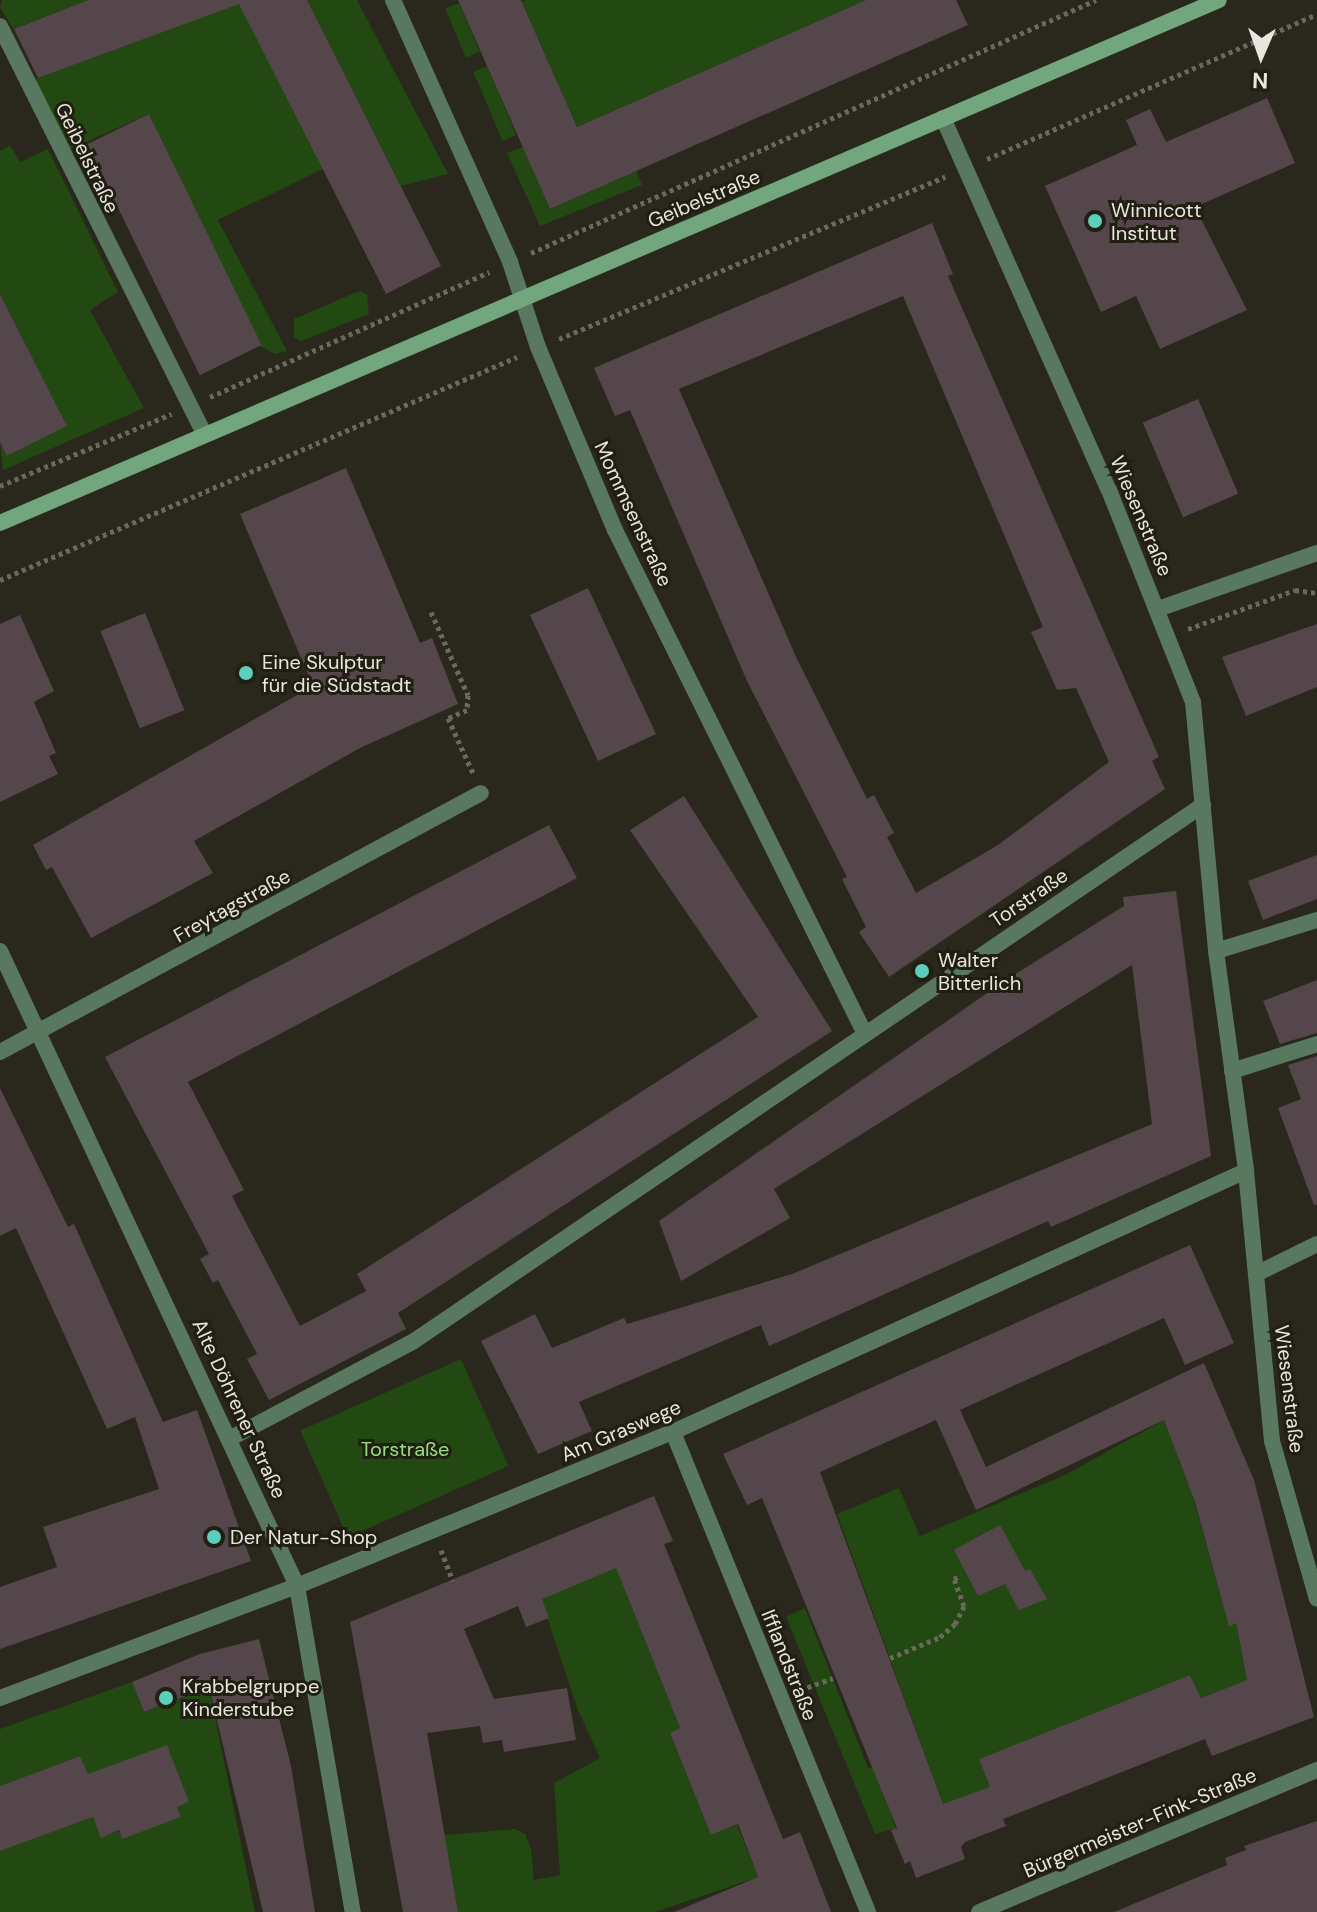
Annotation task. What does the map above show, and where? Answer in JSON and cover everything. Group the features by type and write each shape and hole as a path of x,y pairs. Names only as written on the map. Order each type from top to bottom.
{"street":[{"name":"Mommsenstraße","path":"393,0 510,262 538,347 615,530 864,1032"},
{"name":"Geibelstraße","path":"0,523 1219,0"},
{"name":"Geibelstraße","path":"0,26 205,435"},
{"name":"Wiesenstraße","path":"943,118 1158,609 1193,702 1216,951 1246,1171 1272,1441 1317,1599"},
{"path":"1158,609 1317,553"},
{"name":"Freytagstraße","path":"0,1052 40,1034 481,793"},
{"name":"Torstraße","path":"231,1438 414,1341 864,1032 1203,805"},
{"path":"1216,951 1317,920"},
{"name":"Alte Döhrener Straße","path":"0,951 231,1438 297,1586 353,1912"},
{"path":"1232,1071 1317,1044"},
{"name":"Am Graswege","path":"0,1698 297,1586 673,1432 1246,1171"},
{"path":"1256,1274 1317,1244"},
{"name":"Ifflandstraße","path":"673,1432 868,1912"},
{"name":"Bürgermeister-Fink-Straße","path":"979,1912 1317,1770"}],"path":[{"path":"0,486 188,406 1096,0"},
{"path":"0,580 538,347 966,168 1317,14"},
{"path":"1168,636 1295,590 1317,593"},
{"path":"431,612 468,695 467,710 448,718 481,793"},
{"path":"890,1658 940,1637 955,1624 964,1606 954,1579 961,1575"}],"green space":[{"path":"2,0 88,0 13,29 0,7"},
{"path":"248,0 323,169 218,220 287,351 275,354 260,346 149,114 70,149 33,80"},
{"path":"307,0 357,0 448,174 401,186"},
{"path":"866,0 577,127 522,2"},
{"path":"459,3 480,52 466,58 445,9"},
{"path":"487,66 516,135 502,141 473,72"},
{"path":"10,145 20,162 48,149 118,292 90,310 144,408 3,470 0,442 8,456 67,426 0,294 0,151"},
{"path":"523,147 550,209 636,171 642,185 540,226 507,153"},
{"path":"359,291 367,294 369,314 301,341 294,338 294,319"},
{"name":"Torstraße","path":"461,1359 509,1466 348,1537 300,1431"},
{"path":"1164,1420 1188,1484 1217,1473 1193,1497 1229,1627 1236,1623 1247,1680 1201,1698 1190,1675 979,1759 995,1800 943,1804 837,1514 899,1488 920,1536 1065,1475"},
{"path":"623,1561 626,1593 680,1728 670,1733 711,1835 737,1825 758,1877 655,1912 458,1912 444,1835 515,1829 525,1834 531,1849 534,1880 560,1875 554,1783 600,1758 578,1710 540,1596"},
{"path":"805,1608 868,1768 873,1767 896,1828 875,1834 786,1617"},
{"path":"132,1682 144,1712 209,1688 255,1912 0,1912 0,1851 93,1817 101,1837 119,1831 122,1838 181,1817 177,1807 189,1802 88,1774 80,1756 0,1786 0,1729"}],"building":[{"path":"88,0 307,0 441,266 386,294 239,4 38,78 14,29"},
{"path":"458,0 521,0 577,127 866,0 956,0 968,25 550,209"},
{"name":"Winnicott Institut","path":"1267,98 1295,163 1195,207 1247,310 1160,349 1136,296 1101,312 1045,186 1137,145 1126,120 1150,109 1166,142"},
{"path":"149,114 262,345 200,375 87,144"},
{"path":"932,223 953,274 948,276 1159,757 1152,761 1165,789 889,977 859,932 866,927 842,879 847,877 747,681 630,410 615,416 594,368","holes":["903,296 1043,627 1031,632 1057,690 1076,688 1109,762 998,845 916,893 887,837 894,833 874,795 867,799 797,659 679,389"]},
{"path":"0,294 67,426 7,456 0,442"},
{"path":"1198,399 1238,494 1183,517 1143,422"},
{"path":"346,468 420,643 432,638 458,704 360,748 194,841 213,873 91,938 52,867 46,870 33,845 313,686 240,514"},
{"path":"588,588 656,734 598,761 530,615"},
{"path":"145,613 184,710 140,728 100,631"},
{"path":"20,615 54,691 34,702 56,753 49,756 58,774 0,802 0,624"},
{"path":"1317,624 1317,687 1246,716 1222,657"},
{"path":"684,796 832,1031 398,1313 406,1329 269,1400 247,1359 257,1354 218,1280 213,1283 200,1259 209,1254 105,1057 549,825 577,878 188,1082 244,1190 232,1196 300,1326 366,1291 357,1274 758,1017 630,830"},
{"path":"1317,855 1317,899 1263,920 1248,881"},
{"path":"1176,891 1211,1156 1051,1227 1048,1221 769,1346 761,1325 579,1402 592,1431 538,1454 481,1341 535,1314 552,1348 624,1318 627,1324 792,1274 1152,1124 1132,965 774,1189 790,1218 681,1281 659,1221 1006,980 1124,906 1123,897"},
{"path":"1317,980 1317,1033 1280,1044 1263,1001"},
{"path":"1317,1056 1317,1205 1314,1205 1278,1108 1301,1099 1288,1065"},
{"path":"0,1088 68,1227 74,1224 163,1422 197,1410 251,1561 0,1649 0,1587 57,1567 43,1527 159,1489 135,1417 107,1429 16,1228 0,1236"},
{"path":"1190,1245 1234,1343 1185,1365 1164,1318 960,1410 986,1467 1204,1363 1254,1480 1314,1717 1212,1756 1205,1739 1003,1819 1006,1826 965,1842 961,1847 965,1859 916,1878 910,1861 905,1864 891,1830 897,1828 762,1498 747,1505 723,1454","holes":["936,1420 976,1510 1164,1420 1195,1502 1229,1627 1236,1623 1247,1680 1201,1698 1190,1675 979,1759 990,1787 943,1804 820,1472"]},
{"path":"654,1496 673,1541 664,1544 783,1839 800,1832 831,1912 674,1912 758,1877 738,1824 711,1835 670,1733 680,1728 616,1568 542,1599 549,1618 526,1627 518,1606 464,1629 494,1699 567,1688 576,1740 504,1752 502,1740 483,1743 480,1726 427,1733 458,1912 403,1912 350,1622"},
{"path":"1000,1525 1025,1571 1030,1569 1047,1599 1019,1610 1005,1584 978,1596 954,1550"},
{"path":"259,1639 291,1766 315,1912 263,1912 209,1687 144,1712 132,1682 200,1654"},
{"path":"167,1745 189,1802 177,1807 181,1817 122,1839 119,1830 101,1838 93,1817 0,1851 0,1786 80,1756 88,1774"},
{"path":"1317,1821 1317,1912 1114,1912 1227,1865 1225,1858 1246,1850 1244,1846"}],"place":[{"name":"Winnicott Institut","path":"1095,221"},
{"name":"Eine Skulptur für die Südstadt","path":"246,673"},
{"name":"Walter Bitterlich","path":"922,971"},
{"name":"Der Natur-Shop","path":"214,1537"},
{"name":"Krabbelgruppe Kinderstube","path":"166,1698"}]}
